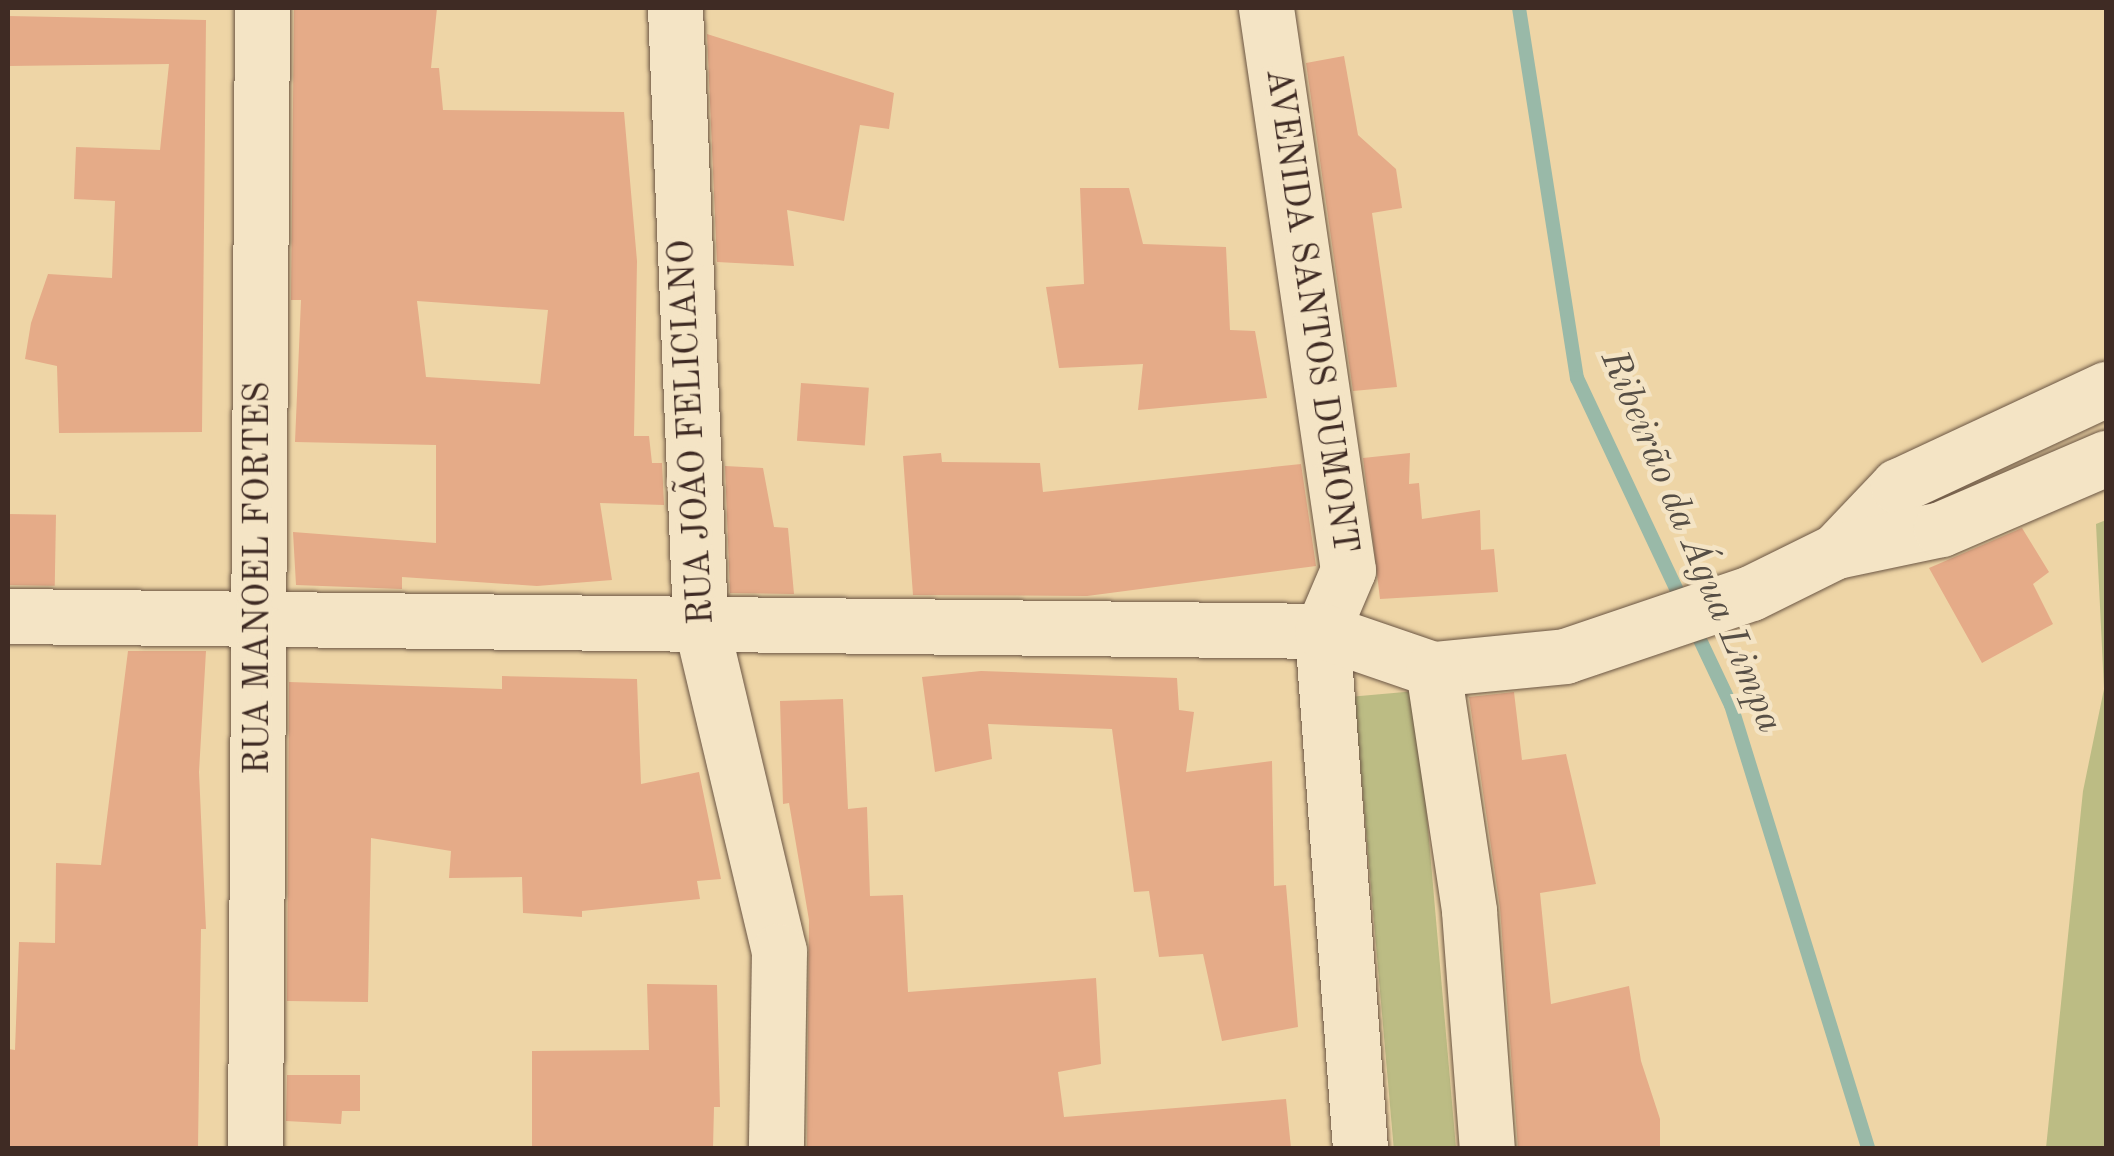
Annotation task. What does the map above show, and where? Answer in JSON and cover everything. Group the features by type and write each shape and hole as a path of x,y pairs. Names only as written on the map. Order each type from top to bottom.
{"street":[{"name":"RUA MANOEL FORTES","path":"254,1148 262,8"},
{"name":"RUA JOÃO FELICIANO","path":"675,8 700,620 778,951 776,1148"},
{"name":"AVENIDA SANTOS DUMONT","path":"1266,8 1348,570 1322,631 1360,1148"},
{"path":"1836,552 1898,486 2106,389"},
{"path":"8,616 700,620 1322,631 1433,669 1565,656 1750,594 1836,552 1941,529 2106,458"},
{"path":"1433,669 1468,911 1487,1148"}],"green space":[{"path":"2106,520 2106,1148 2046,1148 2083,791 2104,689 2096,524"},
{"path":"1416,691 1456,1148 1394,1148 1354,696"}],"building":[{"path":"294,8 437,8 431,68 439,68 443,110 624,112 637,261 634,436 649,436 652,463 662,463 664,505 600,503 612,580 537,586 402,577 402,589 296,585 293,532 436,543 436,445 295,442 301,300 291,300","holes":["417,301 548,310 540,384 426,377"]},
{"path":"8,16 206,20 202,432 59,433 57,366 25,359 31,323 48,274 112,278 115,201 74,199 76,147 160,150 169,64 8,66"},
{"path":"707,34 894,93 889,129 860,125 844,221 787,210 794,266 717,262"},
{"path":"1344,56 1358,135 1396,169 1402,208 1372,213 1397,387 1353,391 1306,63"},
{"path":"1080,188 1129,188 1143,244 1226,247 1230,330 1255,331 1267,398 1138,410 1143,364 1059,368 1046,287 1084,284"},
{"path":"801,383 869,388 865,446 797,441"},
{"path":"941,453 942,462 1040,463 1043,492 1301,464 1316,566 1087,596 913,595 903,456"},
{"path":"1410,453 1409,484 1419,483 1422,519 1480,510 1481,550 1494,549 1498,592 1380,599 1363,458"},
{"path":"725,466 763,468 774,527 788,528 794,594 730,593"},
{"path":"8,514 56,515 55,586 8,585"},
{"path":"2022,528 2049,572 2033,584 2053,624 1982,663 1929,568"},
{"path":"128,651 206,651 199,772 206,929 201,929 198,1148 8,1148 8,1049 15,1050 19,942 55,943 56,863 101,865"},
{"path":"981,671 1177,678 1179,710 1194,712 1186,772 1272,761 1274,886 1286,885 1298,1027 1222,1041 1203,954 1159,957 1149,891 1134,892 1112,729 988,724 992,759 935,772 922,677"},
{"path":"502,676 637,679 641,784 699,772 721,879 697,881 700,899 582,911 582,917 523,913 522,877 449,878 451,851 371,838 368,1002 287,1001 289,682 502,689"},
{"path":"1514,692 1522,760 1566,754 1596,884 1540,893 1551,1004 1629,986 1641,1061 1660,1119 1660,1148 1518,1148 1500,908 1469,697"},
{"path":"843,699 848,809 867,807 870,896 903,895 908,992 1096,978 1101,1064 1058,1072 1064,1117 1286,1099 1291,1148 807,1148 809,920 789,803 783,804 780,701"},
{"path":"647,984 717,985 720,1107 714,1107 713,1148 532,1148 532,1051 649,1050"},
{"path":"287,1075 360,1075 360,1111 342,1111 341,1124 286,1121"}],"waterway":[{"name":"Ribeirão da Água Limpa","path":"1519,8 1577,378 1683,603"},
{"name":"Ribeirão da Água Limpa","path":"1692,623 1731,705 1868,1148"}]}
